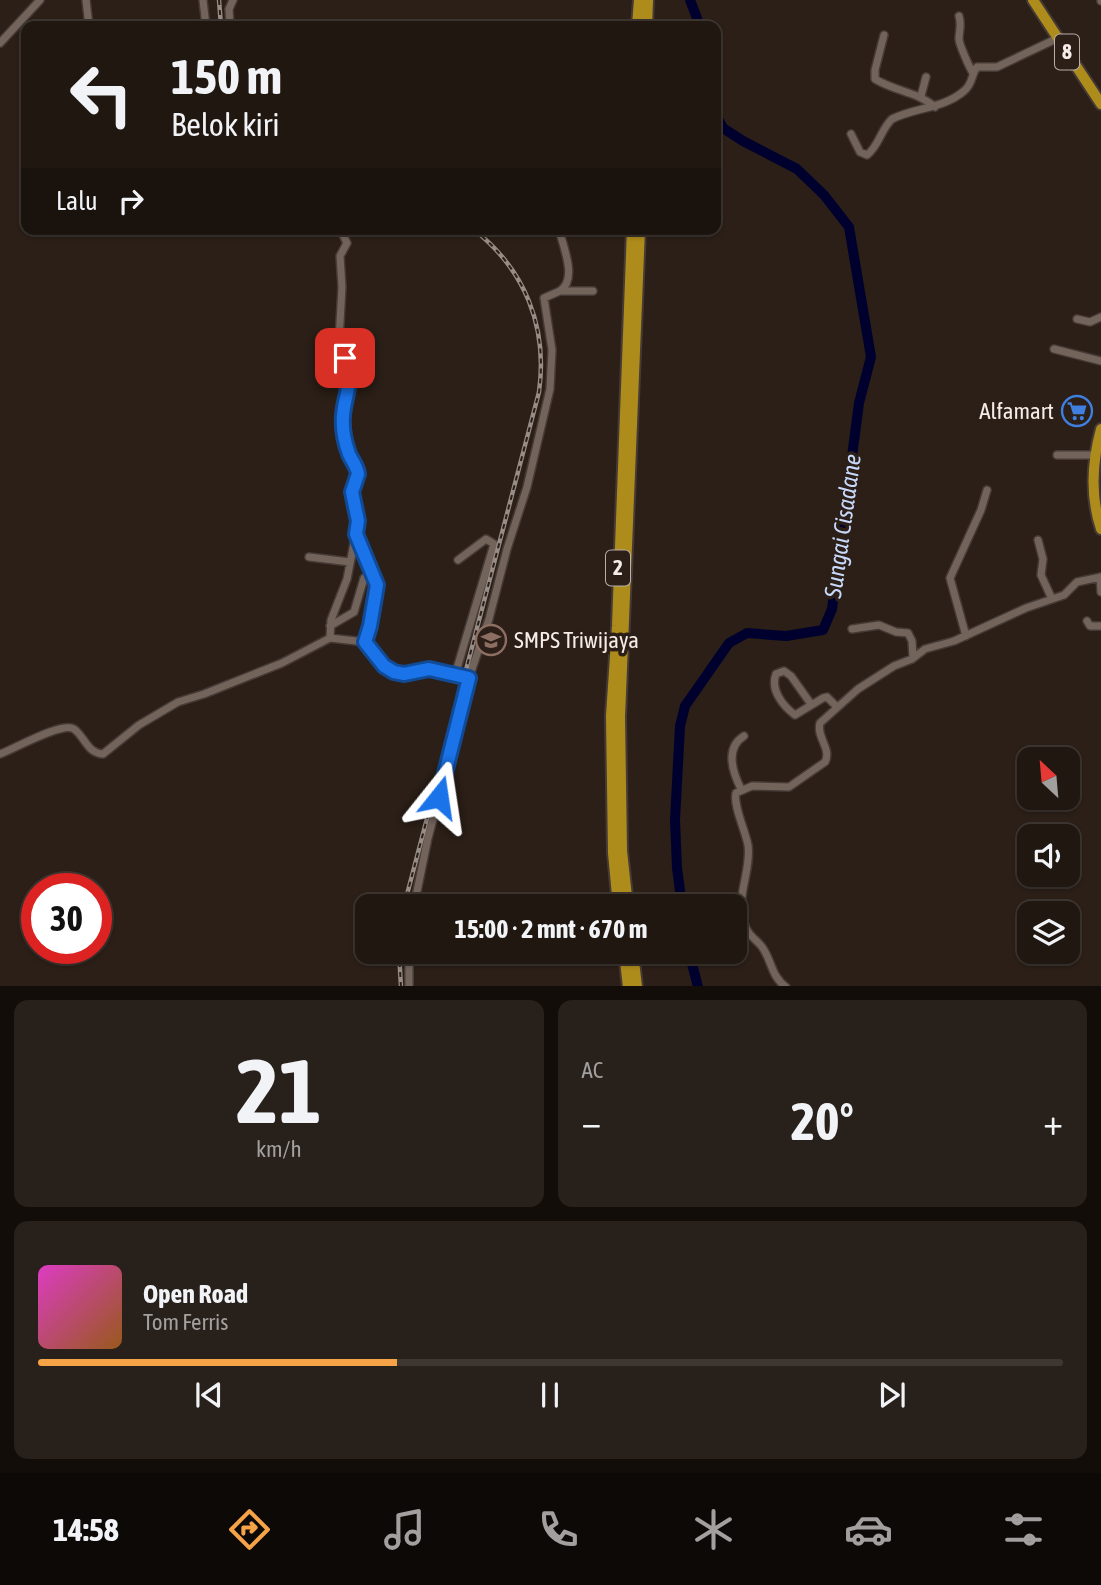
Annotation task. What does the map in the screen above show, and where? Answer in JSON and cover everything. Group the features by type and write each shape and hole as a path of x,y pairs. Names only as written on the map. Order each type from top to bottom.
{"highway":[{"path":"637,21 639,0"},
{"path":"647,21 648,0"},
{"name":"8","path":"1033,0 1101,104"},
{"name":"2","path":"617,894 612,828 611,716 617,626 632,235"},
{"name":"2","path":"627,894 622,839 620,729 640,235"},
{"path":"1101,429 1094,455 1095,504 1101,529"},
{"path":"625,964 628,986"},
{"path":"634,964 637,986"}],"street":[{"path":"0,43 40,0"},
{"path":"86,0 88,21"},
{"path":"203,0 205,21"},
{"path":"230,21 229,9 233,0"},
{"path":"959,16 962,29 959,41 973,73"},
{"path":"884,35 875,79 921,96 935,107"},
{"path":"851,134 860,152 867,155 892,119 935,107 966,90 973,73 979,67 1000,66 1058,38"},
{"path":"921,96 926,78"},
{"path":"330,638 334,610 347,579 358,521 352,492 358,474 349,453 343,426 349,369 340,350 339,340 342,287 340,254 347,243 343,235"},
{"path":"560,235 569,276 567,286 560,291"},
{"path":"416,894 469,678 489,620 507,549 527,487 550,389 551,340 543,300 549,294 560,291 593,291"},
{"path":"1077,319 1090,322 1101,317"},
{"path":"1054,349 1101,361"},
{"path":"1057,455 1094,455"},
{"path":"966,636 950,578 981,510 987,490"},
{"path":"356,534 377,585 365,642"},
{"path":"455,675 494,544 486,538 458,560"},
{"path":"1038,540 1043,559 1041,575 1052,599"},
{"path":"309,556 350,562"},
{"path":"786,986 776,978 764,950 752,937 743,920 741,894 749,859 743,823 735,799 736,793 751,786 789,787 825,762 828,756 819,727 837,707 894,666 913,658 928,647 954,641 1064,595 1077,582 1100,577 1101,592"},
{"path":"330,626 354,611 364,578"},
{"path":"1087,621 1090,626 1101,626"},
{"path":"852,629 879,625 896,632 908,633 912,641 913,658"},
{"path":"0,754 69,727 92,750 103,754 139,725 178,702 282,663 330,638 365,642 384,666 394,672 404,674 425,669 469,678"},
{"path":"811,704 791,676 784,671 776,674 775,690 795,715 827,697 837,707"},
{"path":"741,789 735,777 732,751 736,741 744,736"},
{"path":"409,964 409,986"}],"waterway":[{"name":"Sungai Cisadane","path":"690,0 698,21"},
{"name":"Sungai Cisadane","path":"680,894 675,820 680,726 685,706 729,643 747,633 786,636 823,630 832,609 859,403 871,357 849,227 824,195 797,169 743,141 721,124"},
{"name":"Sungai Cisadane","path":"692,964 698,986"}],"railway":[{"path":"219,0 221,21"},
{"path":"407,894 539,392 540,345 529,301 507,262 480,235"},
{"path":"400,964 401,986"}],"place":[{"name":"Alfamart","path":"1077,411"},
{"name":"SMPS Triwijaya","path":"491,640"}],"route":[{"path":"345,358 349,367 349,387 343,411 343,426 349,453 358,474 352,492 358,521 356,534 377,585 365,642 384,666 394,672 404,674 429,669 469,678 439,797"}]}
